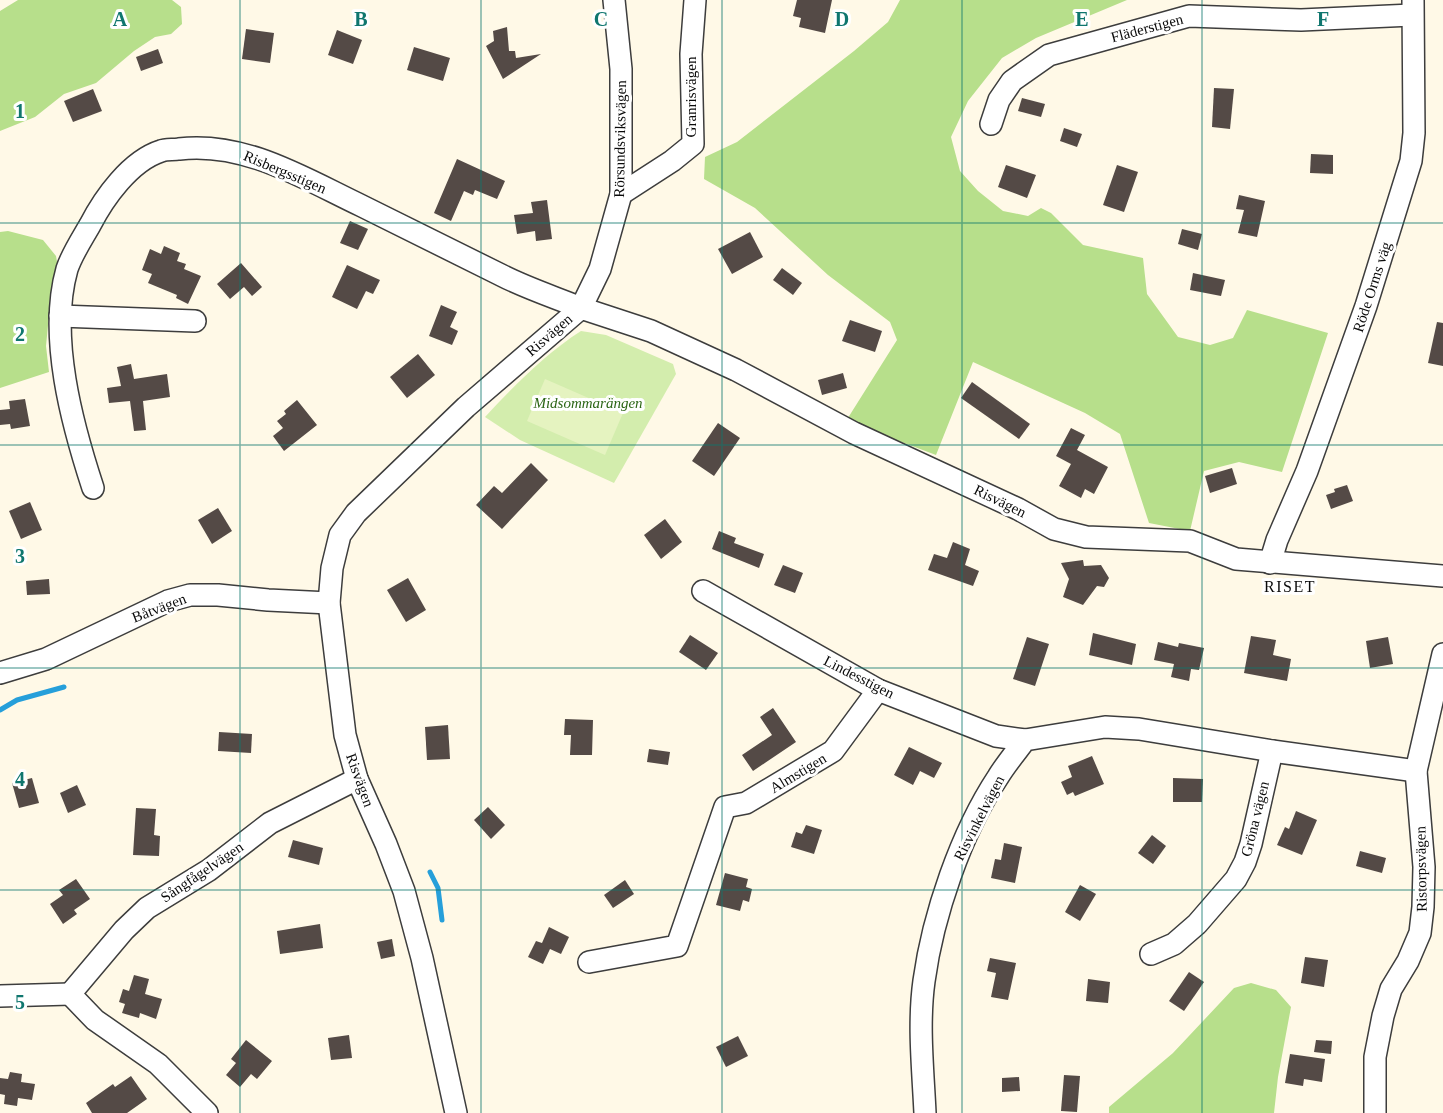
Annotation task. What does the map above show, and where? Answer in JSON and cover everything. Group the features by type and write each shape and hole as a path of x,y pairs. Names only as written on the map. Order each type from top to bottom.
{"street":[{"name":"Rörsundsviksvägen","path":"581,308 600,269 621,194 621,69 614,0"},
{"name":"Granrisvägen","path":"621,194 693,144 691,54 695,0"},
{"name":"Fläderstigen","path":"991,124 999,100 1012,81 1049,55 1189,16 1301,20 1413,8"},
{"name":"Röde Orms väg","path":"1270,563 1277,540 1311,462 1366,306 1411,161 1414,133 1413,8"},
{"name":"Risbergsstigen","path":"93,488 78,440 67,388 60,316 68,268 103,201 142,161 161,151 205,147 256,157 294,173 504,276 581,308"},
{"name":"Risvägen","path":"456,1113 422,958 404,891 357,779 345,735 329,603 332,568 340,535 356,513 466,407 581,308 651,331 736,370 854,433 1018,509 1054,529 1086,537 1190,541 1236,560 1443,576"},
{"path":"60,316 195,321"},
{"name":"Lindesstigen","path":"703,591 878,690 996,735 1025,740"},
{"name":"Båtvägen","path":"0,673 46,659 168,601 190,595 329,603"},
{"name":"Ristorpsvägen","path":"1375,1113 1375,1057 1383,1016 1391,989 1408,961 1420,933 1424,907 1424,867 1416,771 1443,654"},
{"name":"Almstigen","path":"589,962 677,946 725,807 746,803 833,751 878,690"},
{"path":"1025,740 1105,727 1139,729 1272,752 1416,771"},
{"name":"Risvinkelvägen","path":"925,1113 921,1041 924,983 932,934 954,867 975,819 997,777 1025,740"},
{"name":"Gröna vägen","path":"1151,954 1174,944 1197,924 1236,879 1251,844 1272,752"},
{"name":"Sångfågelvägen","path":"70,994 124,930 147,908 209,870 270,823 357,779"},
{"path":"0,996 70,994 95,1020 158,1064 207,1113"}],"green space":[{"path":"18,0 172,0 181,7 182,24 171,34 155,37 134,51 96,83 64,94 35,117 0,131 0,11"},
{"path":"900,0 1127,0 1036,38 1002,58 968,101 951,137 960,171 978,191 1003,211 1028,216 1041,208 1051,213 1083,245 1143,258 1147,294 1178,337 1210,345 1233,338 1247,310 1328,333 1282,472 1239,462 1204,471 1190,531 1149,523 1120,434 1085,413 973,362 936,455 846,421 897,340 890,322 828,275 755,208 704,179 705,157 737,142 854,51 888,22"},
{"path":"8,231 43,240 56,256 59,273 51,295 46,346 49,372 0,388 0,232"},
{"name":"Midsommarängen","path":"581,331 606,335 673,364 676,374 614,483 520,440 485,417 542,360"},
{"path":"545,379 623,413 605,455 527,421"},
{"path":"1251,983 1276,990 1291,1007 1274,1113 1109,1113 1109,1107 1173,1053 1234,988"}],"building":[{"path":"797,0 832,0 825,33 799,27 801,18 793,16"},
{"path":"507,27 509,51 515,51 516,58 541,54 503,79 486,46 494,41 493,31"},
{"path":"246,29 274,33 270,63 242,59"},
{"path":"337,30 362,40 353,64 328,55"},
{"path":"414,47 450,58 443,81 407,70"},
{"path":"158,49 163,63 141,71 136,57"},
{"path":"1214,88 1234,89 1230,129 1212,127"},
{"path":"93,89 102,111 73,122 64,101"},
{"path":"1022,98 1045,104 1041,117 1018,111"},
{"path":"1064,128 1082,134 1077,147 1060,141"},
{"path":"1311,154 1333,155 1333,174 1310,173"},
{"path":"457,159 505,181 497,199 475,190 473,195 464,191 451,221 434,213"},
{"path":"1006,165 1036,175 1027,198 998,187"},
{"path":"1117,165 1138,172 1124,212 1103,205"},
{"path":"1239,195 1265,201 1257,237 1238,233 1244,210 1236,209"},
{"path":"547,200 552,239 536,241 535,231 517,234 514,215 533,213 531,202"},
{"path":"350,221 368,229 358,250 340,243"},
{"path":"1182,229 1202,234 1198,250 1178,244"},
{"path":"750,232 763,257 732,274 718,249"},
{"path":"164,246 180,253 177,261 186,264 184,269 201,276 188,304 176,298 177,295 148,283 152,274 142,270 150,249 161,254"},
{"path":"241,263 262,287 252,296 244,287 230,299 217,284"},
{"path":"347,265 380,280 373,294 366,291 357,309 332,297"},
{"path":"782,268 802,283 793,295 773,280"},
{"path":"1193,273 1225,280 1221,296 1190,290"},
{"path":"441,305 457,312 450,327 458,331 452,345 429,336"},
{"path":"850,320 882,331 875,352 842,341"},
{"path":"1437,322 1443,323 1443,366 1428,363"},
{"path":"418,354 435,375 407,398 390,377"},
{"path":"131,364 134,379 167,374 170,397 143,401 146,430 134,431 130,401 109,403 107,388 121,386 117,367"},
{"path":"843,373 847,388 822,395 818,380"},
{"path":"972,382 1030,424 1019,439 961,398"},
{"path":"25,399 30,426 11,429 10,424 0,425 0,410 10,409 9,401"},
{"path":"297,400 317,425 284,451 273,436 283,428 277,421 286,414 284,411"},
{"path":"718,423 740,438 714,476 692,461"},
{"path":"1071,428 1085,435 1077,450 1108,467 1094,494 1085,489 1081,498 1059,486 1071,464 1056,456"},
{"path":"531,463 548,480 502,529 476,505 494,486 502,493"},
{"path":"1232,468 1237,484 1210,493 1205,476"},
{"path":"1347,485 1353,501 1331,509 1326,495 1335,492 1334,489"},
{"path":"30,502 42,530 21,539 9,511"},
{"path":"218,508 232,531 212,544 198,520"},
{"path":"665,519 682,542 661,559 644,535"},
{"path":"719,531 736,538 734,543 764,554 759,568 712,549"},
{"path":"953,542 970,549 965,565 979,571 973,586 928,570 934,554 947,558"},
{"path":"1083,560 1084,566 1101,565 1109,578 1104,587 1097,586 1083,605 1063,597 1069,579 1061,563"},
{"path":"783,565 803,573 795,593 774,585"},
{"path":"408,578 426,610 406,622 387,590"},
{"path":"49,579 50,594 27,595 26,581"},
{"path":"1093,633 1136,644 1132,665 1089,655"},
{"path":"690,635 718,653 706,670 679,652"},
{"path":"1251,636 1276,640 1273,655 1291,659 1287,681 1244,673"},
{"path":"1027,637 1049,644 1035,686 1013,679"},
{"path":"1388,637 1393,664 1370,668 1366,641"},
{"path":"1158,642 1178,647 1179,643 1204,648 1199,670 1191,669 1189,681 1171,677 1174,664 1154,660"},
{"path":"773,708 796,742 753,771 742,755 772,735 760,717"},
{"path":"565,719 593,720 592,755 570,755 571,735 564,735"},
{"path":"448,725 450,759 427,760 425,727"},
{"path":"219,732 252,734 251,753 218,751"},
{"path":"909,747 942,763 934,778 920,771 913,785 894,775"},
{"path":"649,749 670,752 668,765 647,762"},
{"path":"1092,756 1104,784 1075,796 1073,792 1067,795 1061,782 1072,777 1068,766"},
{"path":"32,778 39,803 19,808 12,783"},
{"path":"1173,778 1203,779 1202,802 1173,802"},
{"path":"77,785 86,805 68,813 60,793"},
{"path":"488,807 505,825 491,839 474,820"},
{"path":"136,808 156,809 154,835 160,836 159,856 133,855"},
{"path":"1296,811 1317,820 1302,855 1277,845 1285,827 1289,829"},
{"path":"806,825 822,830 814,854 791,847 796,832 802,834"},
{"path":"1152,835 1166,846 1153,864 1138,853"},
{"path":"293,840 323,848 319,865 288,857"},
{"path":"1004,843 1022,847 1015,883 991,878 995,859 1001,860"},
{"path":"1360,851 1386,858 1382,873 1356,866"},
{"path":"725,873 748,879 746,887 752,889 749,902 743,900 740,911 716,905"},
{"path":"76,879 90,899 74,910 77,914 63,924 50,904 63,895 59,890"},
{"path":"625,880 634,894 613,908 604,895"},
{"path":"1080,885 1096,894 1080,921 1065,912"},
{"path":"320,924 323,948 280,954 277,931"},
{"path":"549,927 569,937 561,954 550,949 543,964 528,957 536,941 542,943"},
{"path":"392,939 395,956 381,959 377,942"},
{"path":"1305,957 1328,960 1324,987 1301,983"},
{"path":"990,958 1016,963 1008,1000 991,997 996,973 987,971"},
{"path":"1189,972 1204,982 1184,1011 1169,1001"},
{"path":"134,975 149,979 145,994 162,999 156,1019 140,1013 139,1018 122,1013 125,1004 119,1002 123,989 129,991"},
{"path":"1088,979 1110,982 1108,1003 1086,1001"},
{"path":"349,1035 352,1058 331,1060 328,1038"},
{"path":"738,1036 748,1056 726,1067 716,1047"},
{"path":"246,1040 272,1061 257,1079 251,1074 240,1087 226,1075 236,1063 231,1059"},
{"path":"1316,1040 1332,1041 1331,1054 1314,1052"},
{"path":"1290,1054 1325,1059 1322,1082 1304,1079 1303,1086 1285,1083"},
{"path":"10,1072 22,1074 21,1082 35,1084 32,1100 18,1098 17,1106 4,1104 5,1095 0,1094 0,1078 8,1079"},
{"path":"1064,1075 1080,1076 1077,1112 1061,1111"},
{"path":"131,1076 147,1099 127,1113 92,1113 86,1103 113,1084 115,1087"},
{"path":"1019,1077 1020,1091 1002,1092 1002,1078"}],"waterway":[{"path":"0,710 17,700 64,687"},
{"path":"430,872 438,888 442,920"}],"district":[{"name":"RISET","path":"1290,586"}]}
